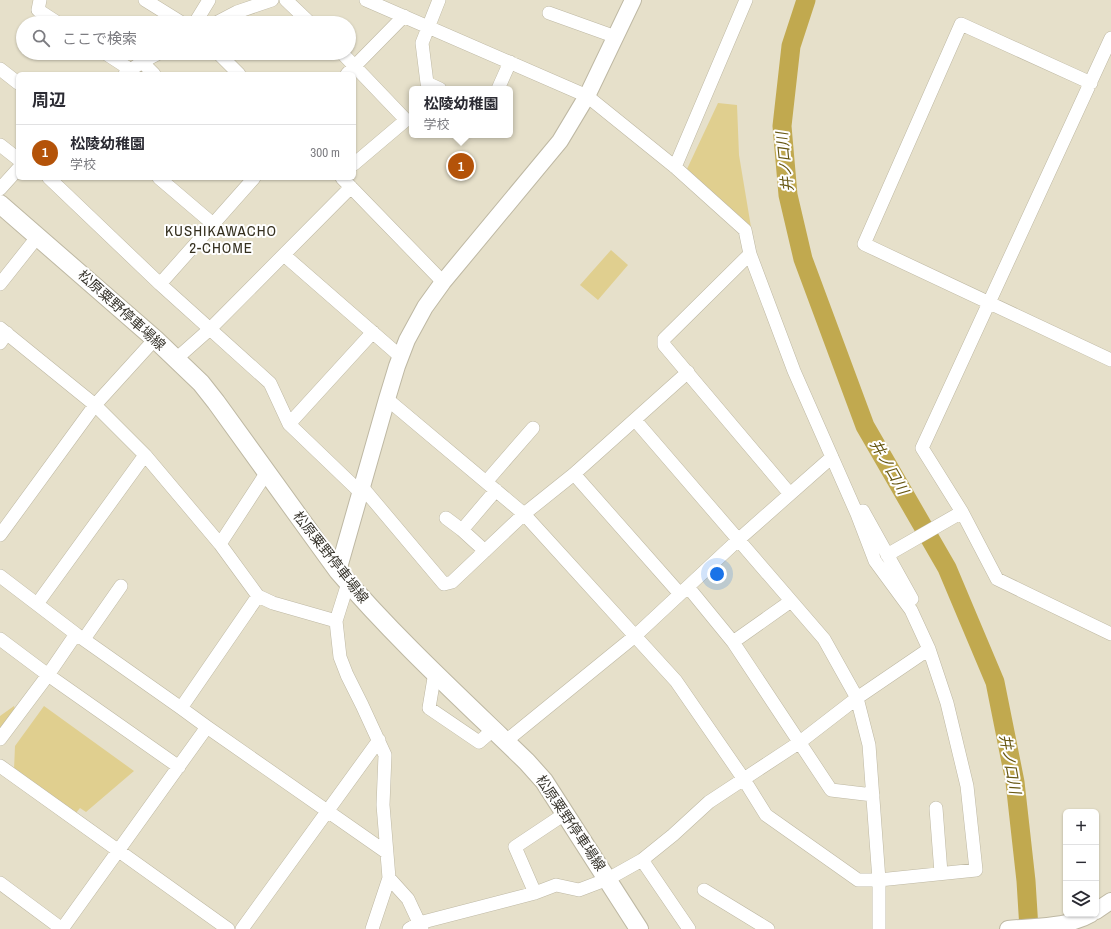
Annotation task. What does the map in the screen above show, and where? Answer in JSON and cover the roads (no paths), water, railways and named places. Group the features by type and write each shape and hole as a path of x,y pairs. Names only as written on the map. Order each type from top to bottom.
{"main road":[{"name":"松原粟野停車場線","path":"0,204 155,339 201,383 343,577 379,617 500,735 544,781 566,813 639,929"}],"street":[{"path":"40,0 38,10 47,16"},
{"path":"146,0 171,16"},
{"path":"199,16 209,0"},
{"path":"229,16 272,0"},
{"path":"286,0 303,16"},
{"path":"366,0 587,96 675,167 745,230 750,254 794,371 857,514 875,561 911,610 929,650 947,703 967,786 976,870 879,880 858,880 766,815 743,778 676,681 524,514 387,399"},
{"path":"432,86 427,84 422,43 439,0"},
{"path":"372,929 389,878 383,805 385,755 340,657 336,621 343,577 362,491 387,399 407,340 425,307 443,282 560,141 587,96 633,0"},
{"path":"675,167 746,0"},
{"path":"549,13 616,36"},
{"path":"346,60 351,70 404,16"},
{"path":"1091,83 961,24 864,244 1111,360"},
{"path":"1111,38 922,448 958,515 997,579 1111,634"},
{"path":"113,60 128,72 146,60"},
{"path":"225,60 237,72"},
{"path":"142,62 152,72"},
{"path":"499,86 510,62"},
{"path":"0,69 16,81"},
{"path":"356,75 406,120 356,162"},
{"path":"0,145 16,157"},
{"path":"0,189 16,171"},
{"path":"51,180 160,284 270,383 290,424 362,491 444,584 452,582 524,514 574,474 688,372"},
{"path":"161,180 213,224"},
{"path":"160,284 252,180"},
{"path":"176,359 210,328 284,255 347,183 443,282"},
{"path":"0,284 38,236"},
{"path":"750,254 664,338 664,345 790,494"},
{"path":"284,255 401,357"},
{"path":"290,424 373,332"},
{"path":"2,335 95,405 145,455 220,544 258,596 273,603 336,621"},
{"path":"0,535 95,405 155,339"},
{"path":"635,420 824,639 857,698 869,745 879,880 879,929"},
{"path":"486,482 532,428"},
{"path":"37,604 145,455"},
{"path":"435,672 429,708 479,742 500,735 635,636 738,540 832,457"},
{"path":"220,544 267,472"},
{"path":"574,474 733,642 832,790 873,795"},
{"path":"462,530 496,490"},
{"path":"857,514 863,511 891,553 912,600 911,610"},
{"path":"891,553 958,515"},
{"path":"446,518 485,551"},
{"path":"0,576 80,637 386,852"},
{"path":"0,739 48,675 121,586"},
{"path":"181,708 258,596"},
{"path":"733,642 791,601"},
{"path":"0,639 48,675 179,767"},
{"path":"389,878 408,899 416,927 535,893 556,885 579,890 608,879 642,860 673,835 709,802 743,778 800,742 857,698 929,650"},
{"path":"0,883 62,929 207,727"},
{"path":"242,929 379,740"},
{"path":"0,766 228,929"},
{"path":"936,808 941,873"},
{"path":"535,893 515,847 566,813"},
{"path":"642,860 689,929"},
{"path":"704,890 768,929"},
{"path":"1008,929 1058,924 1085,917"}],"waterway":[{"name":"井ノ口川","path":"806,0 791,46 782,126 788,195 803,259 865,426 947,568 995,682 1015,782 1026,881 1029,929"}],"place":[{"name":"松陵幼稚園","path":"461,166"}],"district":[{"name":"KUSHIKAWACHO 2-CHOME","path":"221,240"}]}
